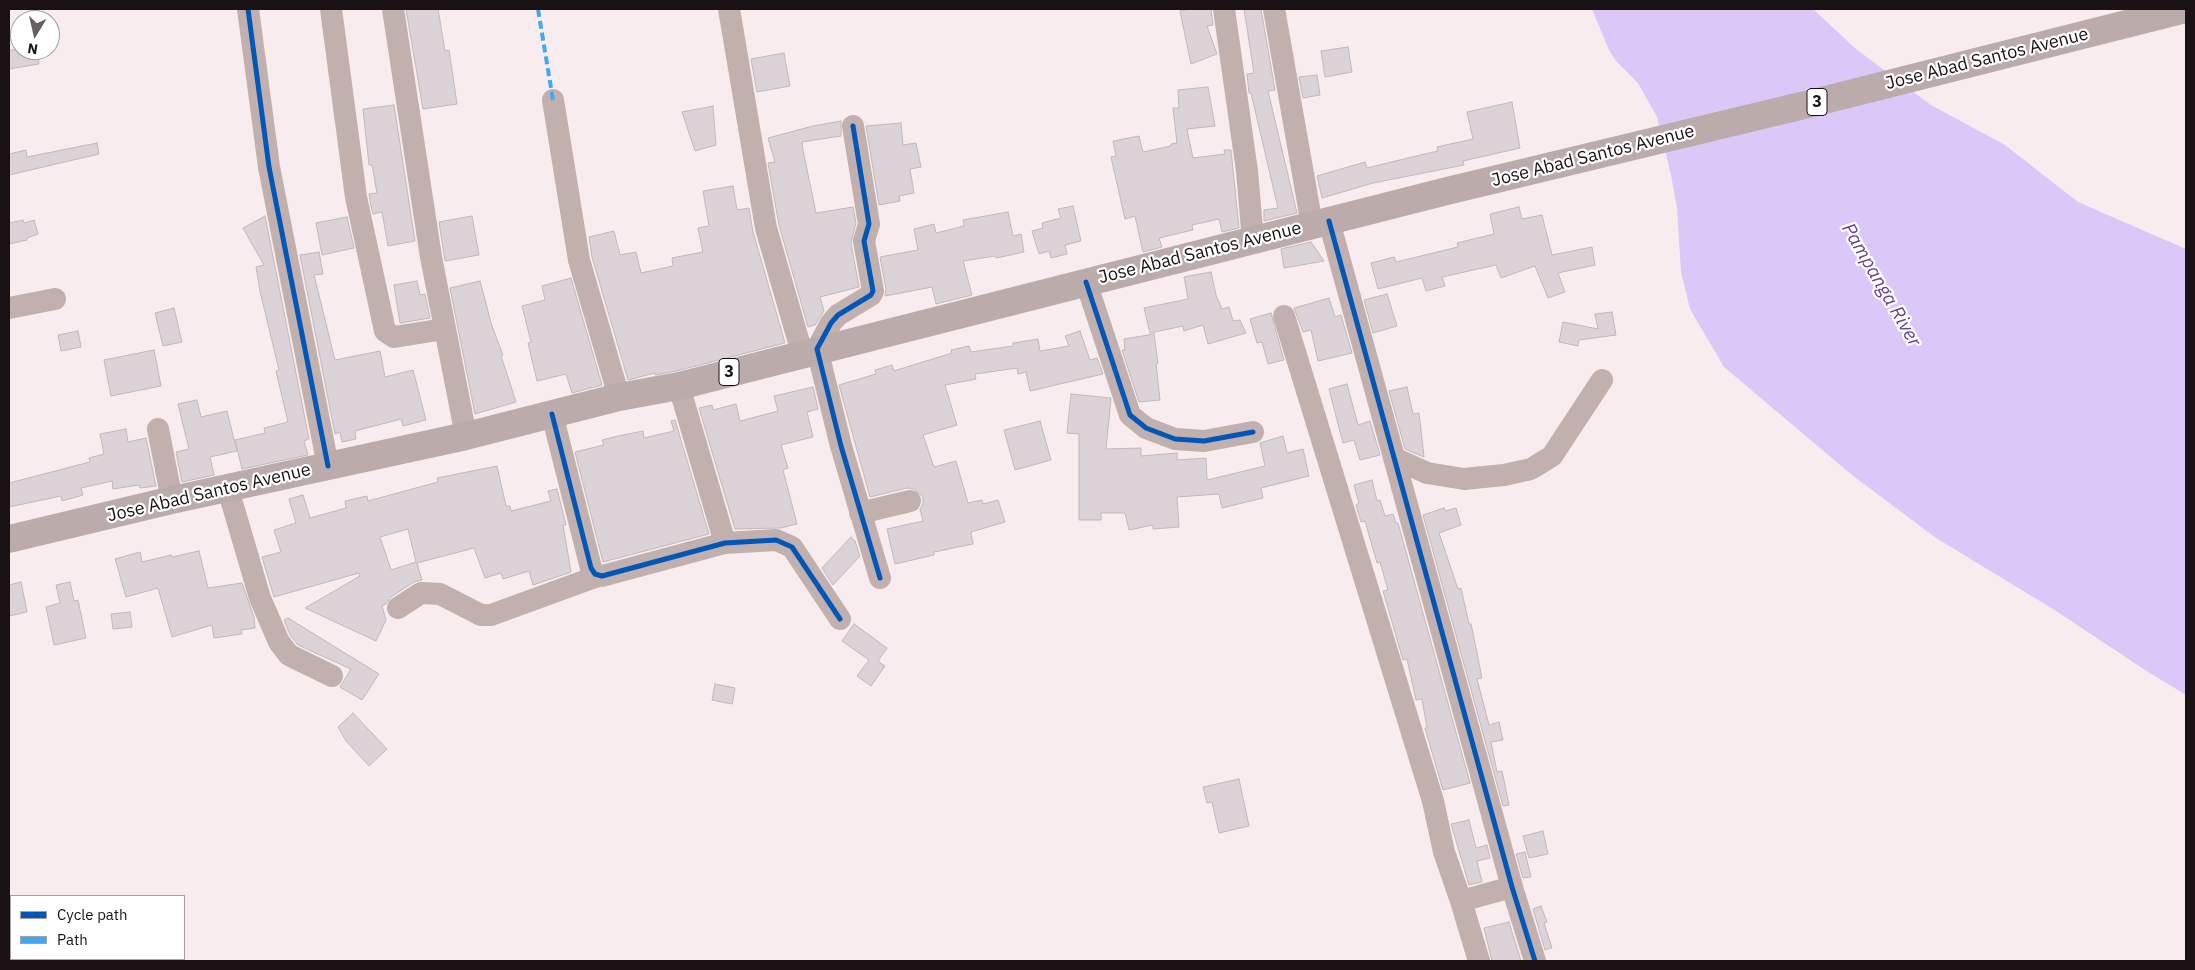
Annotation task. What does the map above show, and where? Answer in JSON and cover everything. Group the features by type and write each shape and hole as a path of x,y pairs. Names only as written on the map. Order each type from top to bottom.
{"highway":[{"name":"Jose Abad Santos Avenue","path":"9,539 172,500 466,436 619,396 679,386 809,351 1447,191 1817,102 2186,9"}],"street":[{"path":"248,9 269,167 328,466"},
{"path":"331,9 356,197 385,331 394,337 444,328"},
{"path":"394,9 424,214 444,328 466,436"},
{"path":"729,9 766,228 809,351 880,578"},
{"path":"1224,9 1247,171 1253,241"},
{"path":"1274,9 1320,223 1394,458 1512,887 1535,961"},
{"path":"553,100 580,260 619,396"},
{"path":"809,351 838,316 871,295 873,291 864,240 869,224 853,126"},
{"path":"1086,282 1130,416 1146,428 1176,439 1204,441 1252,432"},
{"path":"9,308 55,299"},
{"path":"1284,316 1432,801 1444,852 1479,961"},
{"path":"1394,458 1426,473 1464,479 1504,475 1531,469 1552,456 1602,380"},
{"path":"679,386 725,543"},
{"path":"552,414 591,568 598,576"},
{"path":"158,429 172,500"},
{"path":"228,489 260,598 279,642 289,655 332,676"},
{"path":"860,513 910,501"},
{"path":"398,608 421,593 440,594 481,615 491,615 598,576 725,543 776,540 792,548 840,619"},
{"path":"1461,901 1512,887"}],"water":[{"name":"Pampanga River","path":"1592,9 1813,9 1856,49 1931,105 2005,145 2078,202 2186,249 2186,695 2053,609 1936,538 1852,475 1724,367 1690,309 1681,272 1677,208 1657,117 1638,83 1616,61 1609,50"}],"building":[{"path":"406,9 438,9 445,51 449,50 457,104 423,109"},
{"path":"1211,9 1213,25 1207,26 1217,54 1191,64 1180,11"},
{"path":"1244,9 1261,9 1275,90 1268,91 1297,213 1264,221 1264,210 1278,208 1251,93 1249,93 1247,74 1254,73"},
{"path":"1348,47 1352,72 1325,77 1321,51"},
{"path":"9,50 10,60 38,60 39,64 9,69"},
{"path":"784,53 790,86 757,92 751,59"},
{"path":"1317,75 1320,95 1303,98 1299,77"},
{"path":"1208,87 1215,126 1187,129 1193,158 1225,154 1224,150 1231,150 1239,228 1222,232 1219,219 1192,225 1193,230 1159,238 1162,247 1143,252 1135,216 1125,219 1111,157 1116,156 1113,141 1139,136 1143,152 1177,143 1173,108 1179,108 1178,90"},
{"path":"1512,102 1520,148 1463,161 1464,165 1373,183 1322,198 1317,176 1365,162 1367,168 1438,151 1437,147 1473,139 1467,112"},
{"path":"394,105 415,241 388,246 382,212 373,214 371,206 369,194 377,193 372,165 369,165 363,109"},
{"path":"713,106 716,145 695,151 682,112"},
{"path":"841,121 841,136 802,142 816,213 853,207 856,223 851,243 859,287 820,297 824,311 815,325 808,327 779,225 768,163 775,162 768,138"},
{"path":"901,123 903,145 916,143 921,167 910,169 914,193 899,196 900,201 879,205 866,126"},
{"path":"97,143 99,154 9,175 9,154 26,150 27,157"},
{"path":"733,186 737,210 749,208 753,232 785,343 676,371 655,375 655,373 628,380 592,257 589,237 614,231 620,255 636,252 641,273 673,266 672,258 703,252 698,228 709,226 703,191"},
{"path":"1073,206 1081,241 1065,245 1067,254 1051,258 1049,251 1039,254 1032,231 1043,228 1042,223 1061,218 1058,209"},
{"path":"1519,207 1522,219 1542,215 1552,255 1592,247 1595,265 1558,273 1565,292 1548,298 1535,266 1501,278 1496,265 1442,277 1445,286 1426,291 1422,278 1378,289 1371,263 1394,257 1396,262 1458,247 1457,243 1494,234 1490,214"},
{"path":"1008,212 1013,236 1021,234 1024,252 996,258 995,256 963,261 972,295 936,304 932,287 885,296 886,289 880,257 918,250 914,229 934,224 936,233 964,226 963,220"},
{"path":"265,216 309,439 304,441 308,455 242,469 235,440 265,433 264,428 288,422 276,371 279,370 256,267 264,265 243,228"},
{"path":"472,216 479,255 445,261 439,222"},
{"path":"347,217 354,248 322,255 316,223"},
{"path":"23,220 24,223 34,220 38,234 27,238 27,240 9,244 9,223"},
{"path":"1311,242 1324,261 1284,268 1281,249"},
{"path":"319,252 323,274 314,275 335,360 380,351 385,377 413,370 426,420 403,426 401,419 355,431 356,439 342,442 340,432 335,434 300,255"},
{"path":"1211,272 1216,295 1222,309 1229,307 1233,321 1240,320 1246,333 1208,344 1203,325 1184,331 1183,326 1150,333 1144,308 1188,299 1184,277"},
{"path":"571,278 602,385 572,393 566,374 537,381 528,343 531,342 522,306 545,300 542,286"},
{"path":"417,281 420,295 425,294 430,318 400,323 394,285"},
{"path":"480,281 516,402 475,414 450,288"},
{"path":"1387,294 1397,326 1373,333 1364,300"},
{"path":"1329,298 1335,317 1341,315 1352,353 1318,361 1311,330 1303,332 1294,308"},
{"path":"174,308 182,342 163,346 155,313"},
{"path":"1612,312 1616,335 1579,340 1578,346 1559,342 1563,322 1598,329 1595,314"},
{"path":"1271,313 1284,360 1268,364 1262,342 1257,343 1250,319"},
{"path":"78,331 81,347 61,351 58,335"},
{"path":"1080,331 1090,360 1097,358 1103,374 1030,391 1026,372 1018,374 1017,368 975,374 976,379 945,385 957,425 923,435 934,467 956,461 968,503 982,500 983,504 998,500 1005,522 971,532 973,544 934,552 934,555 895,564 887,529 923,521 920,509 923,504 923,497 914,489 907,488 870,497 839,385 876,374 875,370 892,365 894,371 952,353 951,350 969,346 971,352 1013,346 1013,343 1038,339 1040,351 1069,346 1065,336"},
{"path":"1154,334 1160,400 1139,402 1122,350 1125,350 1124,339"},
{"path":"154,350 161,386 111,396 104,360"},
{"path":"1347,384 1358,425 1370,421 1380,455 1360,460 1354,440 1343,443 1329,389"},
{"path":"813,387 818,409 807,412 813,437 781,445 788,468 783,470 797,524 781,528 735,529 699,408 712,405 713,410 736,404 740,421 778,411 774,396"},
{"path":"1407,387 1413,414 1419,413 1424,457 1405,449 1389,391"},
{"path":"1071,394 1111,398 1106,449 1141,448 1141,456 1177,453 1177,460 1206,458 1207,480 1265,466 1260,443 1283,436 1287,453 1303,449 1309,476 1261,488 1263,498 1222,508 1219,494 1177,497 1179,527 1153,529 1153,525 1129,530 1125,513 1101,513 1101,520 1079,520 1079,434 1067,433"},
{"path":"197,400 201,417 227,411 237,451 210,457 214,475 182,482 176,452 189,449 178,404"},
{"path":"675,420 709,534 603,562 575,452 604,445 602,440 618,436 643,431 644,438 674,431 671,421"},
{"path":"1040,421 1051,460 1015,470 1004,430"},
{"path":"126,429 128,442 146,438 156,486 140,488 139,485 113,489 112,481 81,488 83,495 62,501 61,496 9,507 9,483 90,462 89,458 104,454 100,434"},
{"path":"497,466 506,506 510,506 511,511 551,501 548,491 557,489 566,525 563,525 571,572 533,585 529,571 503,579 501,573 485,578 474,548 417,563 422,580 414,582 391,597 382,606 386,620 376,641 305,608 360,576 359,573 274,597 262,557 281,552 274,530 296,523 289,499 303,495 310,518 346,508 345,501 367,496 368,501 438,482 437,478","holes":["408,529 416,562 391,570 380,537"]},
{"path":"1372,480 1377,501 1380,500 1385,516 1393,514 1396,523 1398,523 1470,783 1443,790 1425,728 1427,728 1422,699 1416,700 1407,659 1403,660 1383,591 1388,590 1380,562 1377,563 1365,521 1361,522 1356,505 1359,503 1354,485"},
{"path":"1444,508 1445,511 1456,508 1461,525 1439,533 1458,589 1461,588 1469,624 1471,624 1482,678 1477,679 1489,725 1499,722 1503,740 1491,742 1497,772 1502,771 1509,805 1503,806 1423,515"},
{"path":"851,537 855,541 860,556 833,585 822,568"},
{"path":"199,551 208,588 242,583 254,617 255,628 241,630 242,634 214,638 212,625 172,637 158,588 126,597 115,559 140,552 142,562"},
{"path":"21,582 27,612 9,616 9,585"},
{"path":"70,582 74,601 78,600 86,638 54,645 46,607 60,603 56,585"},
{"path":"130,612 132,627 113,629 111,614"},
{"path":"288,618 379,674 362,700 340,687 351,669 298,645 290,635 284,620"},
{"path":"854,624 887,648 878,661 885,666 871,686 857,676 869,660 842,641"},
{"path":"715,684 735,688 732,704 712,700"},
{"path":"353,713 387,749 369,766 346,741 338,727"},
{"path":"1239,779 1249,826 1219,833 1212,802 1207,803 1203,787"},
{"path":"1469,820 1476,848 1487,845 1490,858 1477,861 1482,882 1469,885 1451,824"},
{"path":"1543,831 1548,854 1529,858 1523,836"},
{"path":"1525,852 1531,877 1523,878 1516,854"},
{"path":"1541,906 1547,922 1544,923 1552,948 1545,950 1533,909"},
{"path":"1509,922 1521,961 1492,961 1484,928"}],"marked path":[{"path":"538,9 553,100"}],"cycle path":[{"path":"248,9 269,167 328,466"},
{"path":"853,126 869,224 864,241 873,291 871,295 838,315 831,323 817,349 841,446 880,578"},
{"path":"1329,221 1512,887 1535,961"},
{"path":"1086,282 1130,415 1146,428 1175,439 1204,441 1253,432"},
{"path":"552,414 591,568 595,574 602,576 725,543 776,540 792,547 840,619"}]}
